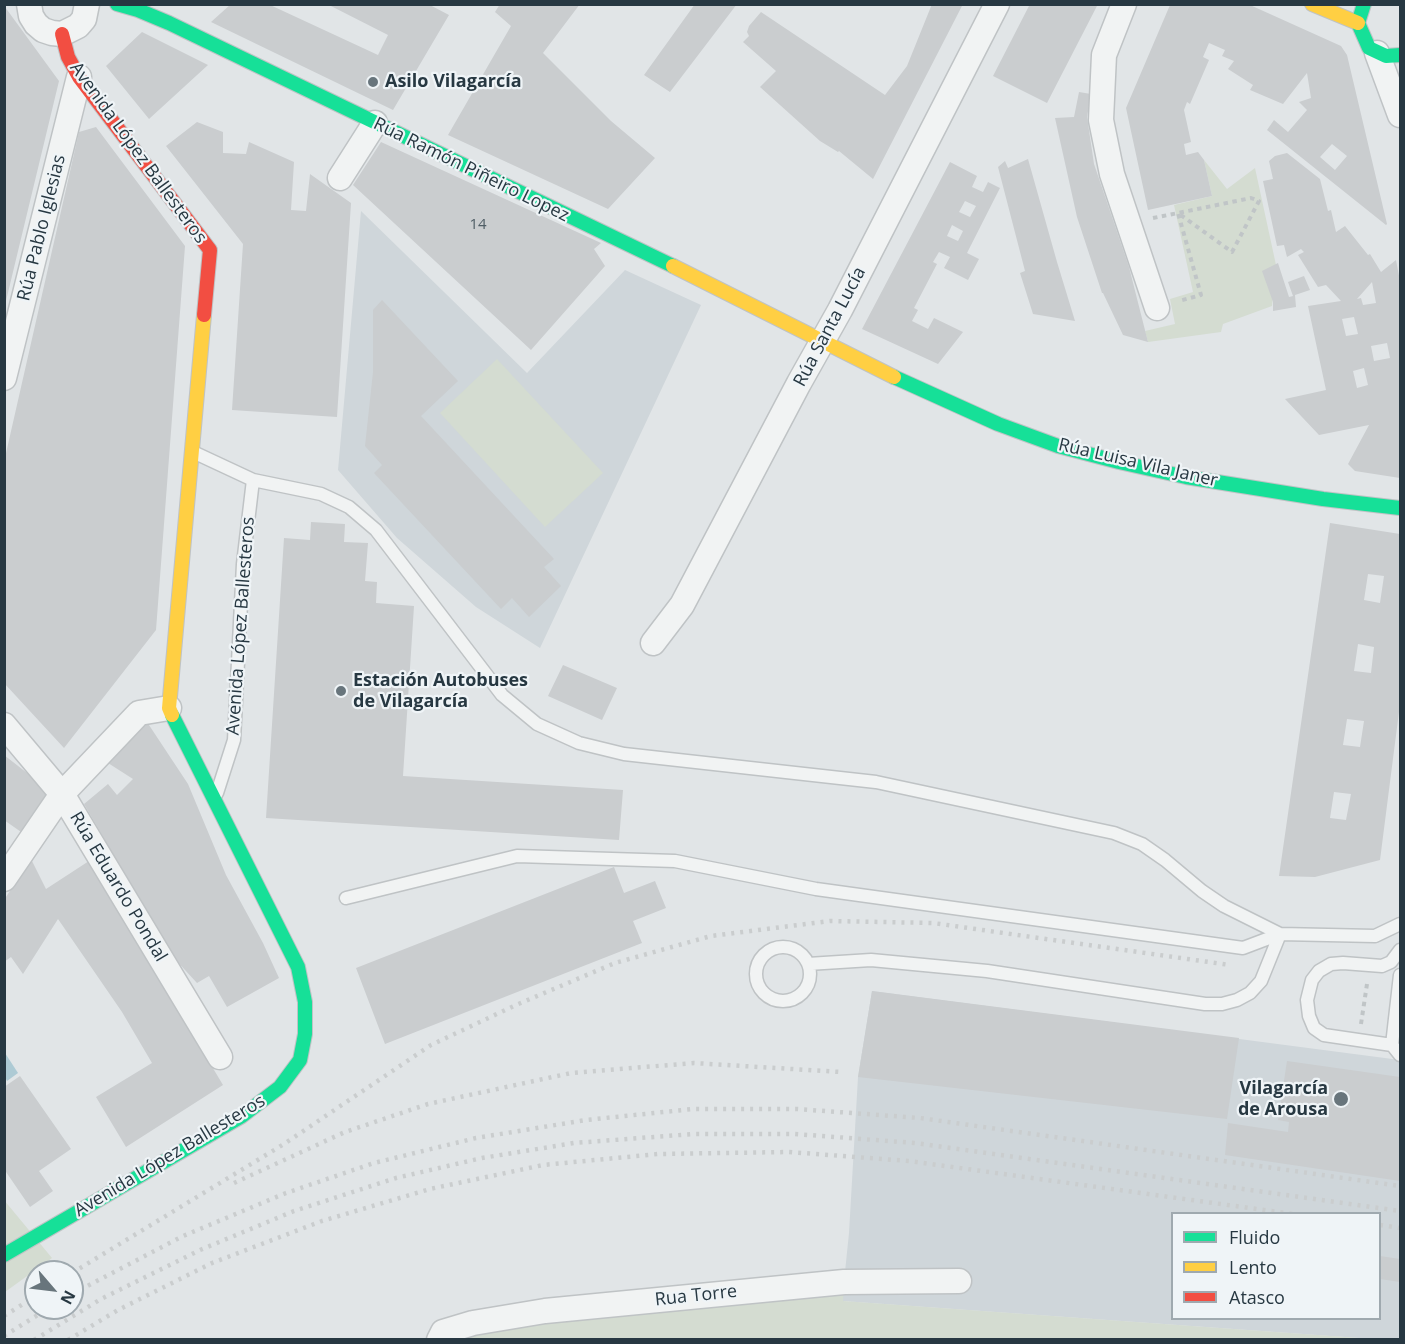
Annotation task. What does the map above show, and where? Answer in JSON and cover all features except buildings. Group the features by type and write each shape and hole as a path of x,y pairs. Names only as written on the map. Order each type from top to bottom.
{"street":[{"path":"29,4 31,16 36,24 43,30 62,34 78,26 84,19 87,4"},
{"name":"Rúa Ramón Piñeiro Lopez","path":"117,4 169,23 666,263 822,343"},
{"name":"Rúa Santa Lucía","path":"653,643 682,605 822,343 997,4"},
{"path":"1124,4 1104,56 1101,120 1112,174 1158,308"},
{"path":"1312,4 1358,23"},
{"path":"1364,4 1358,23 1369,48 1386,56 1401,56"},
{"name":"Avenida López Ballesteros","path":"4,1256 242,1116 280,1087 300,1060 305,1034 305,1002 298,967 169,708 210,250 79,77 68,57 62,34"},
{"path":"1377,53 1401,115"},
{"name":"Rúa Pablo Iglesias","path":"4,378 79,77"},
{"path":"340,178 375,123"},
{"name":"Rúa Luisa Vila Janer","path":"822,343 998,424 1058,446 1186,477 1323,499 1401,508"},
{"path":"4,879 62,794 139,713 169,708"},
{"name":"Rúa Eduardo Pondal","path":"4,724 62,794 220,1057"},
{"name":"Rua Torre","path":"439,1340 443,1332 473,1323 545,1311 844,1282 959,1281"}],"lane":[{"path":"192,452 253,480 321,494 349,507 376,530 502,695 537,724 579,743 624,754 876,782 1114,832 1142,844 1224,906 1280,934"},
{"name":"Avenida López Ballesteros","path":"214,800 234,740 243,564 253,480"},
{"path":"346,898 517,856 675,861 816,889 1243,948 1280,934 1375,936 1401,924"},
{"path":"808,964 871,960 987,971 1205,1004 1222,1004 1238,1000 1250,993 1261,981 1280,934"},
{"path":"790,948 798,951 808,964 810,972 805,989 791,1000 772,999 759,987 756,978 760,960 774,949 790,948"},
{"path":"1401,950 1391,962 1382,966 1331,964 1312,980 1307,1000 1309,1017 1314,1028 1324,1035 1392,1045 1401,1055"},
{"path":"1392,1045 1401,975"}],"path":[{"path":"1150,219 1178,213 1251,198 1259,201 1232,252 1178,213"},
{"path":"1158,308 1201,295 1178,213"},
{"path":"1361,1027 1368,977"}],"shaded area":[{"path":"1204,160 1227,189 1255,168 1276,265 1272,306 1223,324 1221,332 1148,342 1145,331 1175,324 1170,299 1193,292 1174,205 1212,196"},
{"path":"361,211 527,373 625,270 701,305 540,648 476,607 397,538 338,470"},
{"path":"497,359 603,473 545,527 440,413"},
{"path":"872,991 1400,1060 1400,1339 1373,1339 842,1301 849,1233 858,1077"},
{"path":"4,1200 52,1258 24,1260 24,1278 4,1292"},
{"path":"844,1282 843,1301 1373,1339 439,1340 443,1332"}],"water":[{"path":"5,1053 18,1073 7,1081 5,1077"}],"railway":[{"path":"84,1266 284,1144 431,1045 516,1005 615,963 711,936 830,921 933,923 1230,965"},
{"path":"234,1183 345,1132 428,1104 571,1073 694,1063 841,1072"},
{"path":"84,1288 183,1236 286,1193 374,1163 476,1138 586,1120 693,1109 797,1109 920,1118 1400,1186"},
{"path":"34,1340 101,1299 200,1250 294,1211 396,1178 482,1158 574,1143 693,1134 795,1134 915,1143 1400,1211"},
{"path":"68,1340 118,1310 212,1263 322,1221 430,1189 543,1165 658,1154 789,1152 909,1161 1279,1212"},
{"path":"1381,1225 1400,1228"},
{"path":"4,1316 24,1304"},
{"path":"4,1336 30,1320"}],"traffic: fast":[{"path":"117,4 169,23 673,266"},
{"path":"1364,4 1358,23 1369,48 1386,56 1400,55"},
{"path":"894,377 998,424 1058,446 1119,462 1186,477 1323,499 1400,508"},
{"path":"4,1255 242,1116 280,1087 300,1060 305,1034 305,1002 298,967 172,715"}],"traffic: slow":[{"path":"1312,4 1358,23"},
{"path":"673,266 894,377"},
{"path":"172,715 169,708 204,315"}],"traffic: jam":[{"path":"62,34 68,57 79,77 210,250 204,315"}],"place":[{"name":"Asilo Vilagarcía","path":"373,82"},
{"name":"Estación Autobuses de Vilagarcía","path":"341,691"},
{"name":"Vilagarcía de Arousa","path":"1341,1099"}]}
